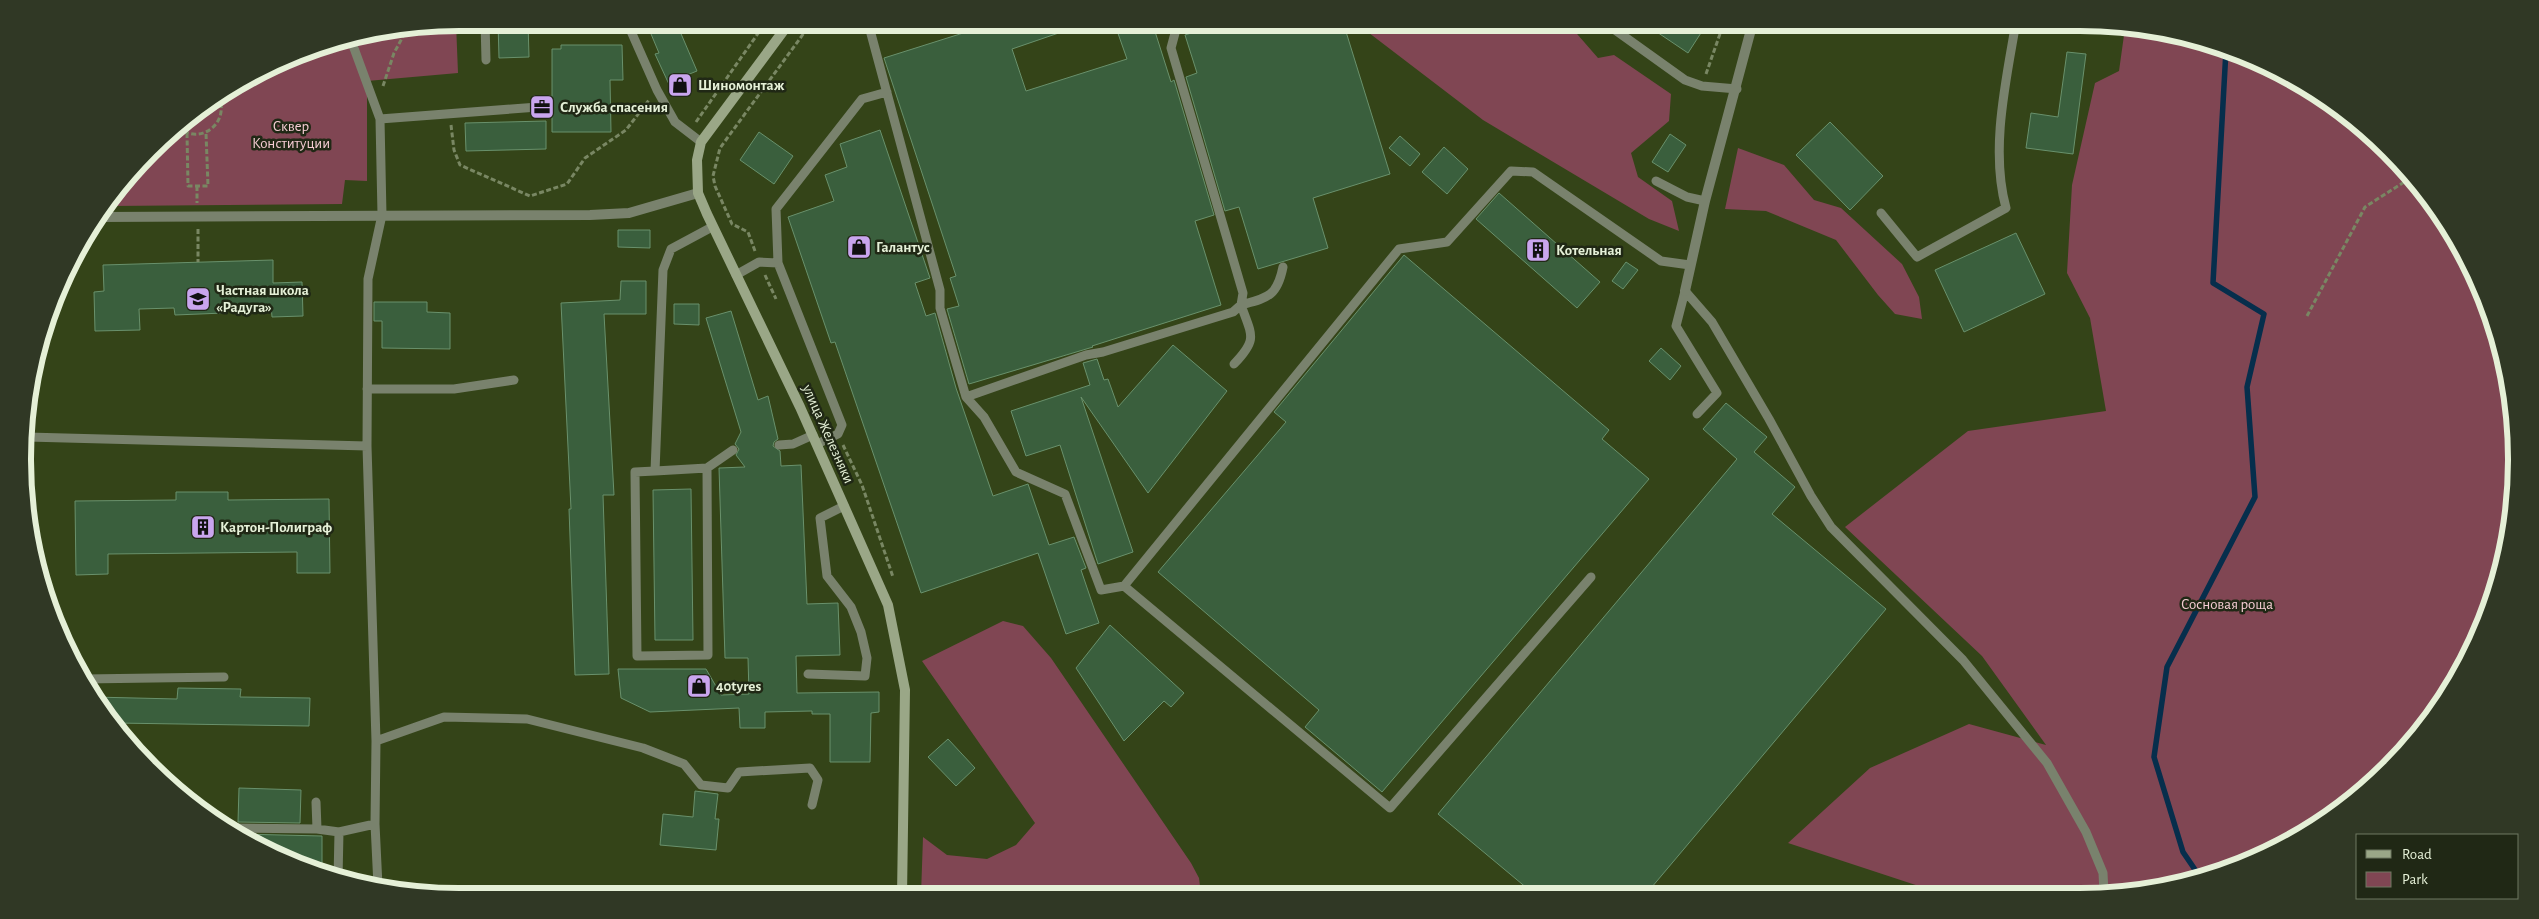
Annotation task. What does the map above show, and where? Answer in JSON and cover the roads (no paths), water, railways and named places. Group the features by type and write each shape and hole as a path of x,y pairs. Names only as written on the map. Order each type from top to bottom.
{"street":[{"name":"улица Железняки","path":"783,31 701,142 696,160 698,193 712,227 815,439 888,605 905,690 902,888"},
{"path":"1685,291 1705,202 1751,31"},
{"path":"107,217 629,213 698,193"}],"lane":[{"path":"485,31 486,60"},
{"path":"631,31 657,90 675,122 701,142"},
{"path":"870,31 940,290 940,308 966,396 984,417 1016,472 1065,494 1101,590 1124,586 1399,250 1447,242 1511,171 1533,172 1661,261 1690,265"},
{"path":"1176,31 1171,48 1243,293 1241,305 1252,335 1249,349 1234,364"},
{"path":"1617,31 1685,80 1702,86 1736,89"},
{"path":"1881,213 1917,257 2006,208 2000,183 2003,98 2014,31"},
{"path":"354,45 380,119 382,215 368,279 367,389 378,880"},
{"path":"779,445 794,444 838,434 842,425 778,263 776,209 862,99 887,92"},
{"path":"380,119 538,107"},
{"path":"1656,181 1687,197 1705,202"},
{"path":"655,471 663,270 671,249 712,227"},
{"path":"736,274 759,262 778,263"},
{"path":"966,396 1086,356 1233,312 1241,305 1268,298 1280,284 1283,267"},
{"path":"1685,291 1676,326 1716,393 1697,414"},
{"path":"1685,291 1712,322 1769,419 1811,496 1831,527 1963,660 2047,763 2086,832 2103,873 2104,887"},
{"path":"367,389 454,389 514,380"},
{"path":"32,437 367,446"},
{"path":"707,468 708,654 637,656 635,472 707,468 733,450"},
{"path":"808,674 866,676 867,658 861,632 851,606 827,576 820,518 844,506"},
{"path":"1124,586 1390,808 1591,577"},
{"path":"92,679 224,677"},
{"path":"376,741 444,717 527,719 643,748 684,764 700,786 728,788 740,772 810,768 818,780 812,805"},
{"path":"316,802 317,828"},
{"path":"242,828 317,828 339,832 375,824"},
{"path":"338,870 339,832"}],"waterway":[{"path":"2196,871 2183,852 2154,757 2167,667 2255,497 2247,387 2264,314 2213,283 2226,57"}],"place":[{"name":"Шиномонтаж","path":"680,85"},
{"name":"Служба спасения","path":"542,107"},
{"name":"Галантус","path":"859,247"},
{"name":"Котельная","path":"1538,250"},
{"name":"Частная школа «Радуга»","path":"198,299"},
{"name":"Картон-Полиграф","path":"203,527"},
{"name":"40tyres","path":"699,686"}],"park label":[{"name":"Сквер Конституции","path":"291,134"},
{"name":"Сосновая роща","path":"2227,604"}]}
